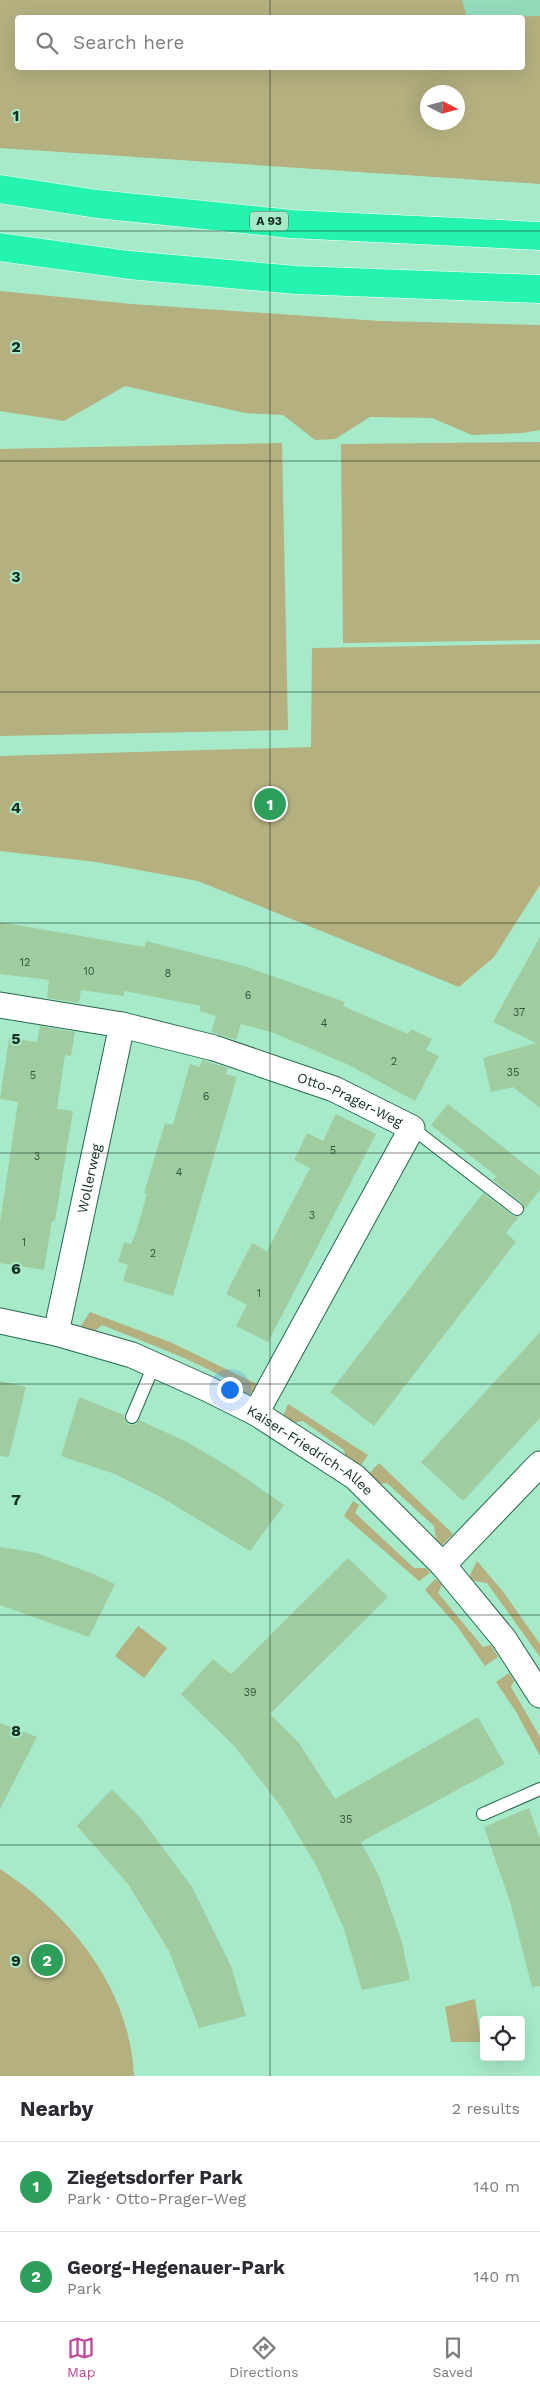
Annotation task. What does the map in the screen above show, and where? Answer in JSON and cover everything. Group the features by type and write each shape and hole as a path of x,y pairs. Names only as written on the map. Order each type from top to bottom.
{"highway":[{"name":"A 93","path":"0,189 96,204 291,224 540,236"},
{"path":"0,247 129,265 296,280 540,289"}],"street":[{"name":"Otto-Prager-Weg","path":"0,1005 122,1025 214,1048 334,1088 412,1128 256,1413"},
{"name":"Wollerweg","path":"56,1333 122,1025"},
{"name":"Kaiser-Friedrich-Allee","path":"0,1321 56,1333 132,1355 256,1413 355,1477 443,1565 504,1639 540,1695"},
{"path":"443,1565 540,1464"}],"lane":[{"path":"412,1128 517,1209"},
{"path":"132,1417 154,1365"},
{"path":"483,1814 540,1789"}],"shaded area":[{"path":"0,0 462,0 466,15 15,15 15,70 525,70 525,16 540,16 540,184 0,148"},
{"path":"462,0 540,0 540,16 466,15"},
{"path":"0,291 132,304 380,321 540,325 540,430 523,433 472,435 432,418 370,417 335,439 315,440 283,415 245,413 125,386 64,421 0,411"},
{"path":"540,442 540,640 343,643 341,444"},
{"path":"282,443 288,730 0,736 0,449"},
{"path":"540,644 540,885 494,957 459,987 198,881 96,862 0,851 0,756 311,747 312,648"},
{"path":"90,1312 170,1342 261,1386 247,1396 234,1391 234,1383 202,1366 102,1325 92,1333 78,1330"},
{"path":"288,1404 368,1455 358,1469 347,1461 344,1450 303,1421 292,1423 283,1417"},
{"path":"379,1463 453,1534 442,1545 436,1539 434,1526 387,1483 376,1485 366,1477"},
{"path":"353,1501 359,1505 355,1513 414,1568 426,1568 430,1573 419,1581 344,1516"},
{"path":"477,1561 504,1593 540,1644 540,1657 487,1583 474,1581 469,1577"},
{"path":"435,1579 442,1584 438,1593 483,1647 491,1645 498,1657 485,1666 457,1626 425,1590"},
{"path":"138,1626 167,1648 144,1678 115,1656"},
{"path":"509,1673 514,1681 511,1687 540,1737 540,1756 515,1710 496,1682"},
{"path":"0,1869 50,1909 73,1932 92,1957 109,1984 121,2013 130,2044 134,2076 0,2076"},
{"path":"475,1999 480,2042 451,2042 445,2007"}],"building":[{"path":"0,922 145,947 146,941 244,966 345,1002 343,1006 408,1034 411,1029 432,1039 426,1050 439,1056 415,1101 349,1065 274,1033 241,1024 236,1040 211,1032 216,1016 199,1011 201,1006 124,991 124,996 81,990 79,1003 47,998 49,980 0,974"},
{"path":"540,937 540,1108 513,1087 491,1092 483,1058 536,1043 493,1022"},
{"path":"40,1026 75,1032 71,1056 65,1055 57,1109 73,1111 55,1221 52,1221 44,1270 0,1263 0,1222 18,1102 0,1099 9,1038 37,1042"},
{"path":"202,1060 228,1068 226,1074 237,1077 173,1296 123,1281 128,1265 118,1262 124,1242 131,1244 136,1232 147,1194 144,1193 165,1123 173,1125 190,1064 200,1067"},
{"path":"448,1104 540,1176 540,1190 525,1209 522,1203 493,1180 496,1176 431,1125"},
{"path":"336,1114 376,1134 268,1342 236,1326 247,1305 226,1294 252,1243 267,1251 310,1168 294,1160 307,1133 323,1141"},
{"path":"483,1193 512,1215 519,1217 506,1233 516,1242 374,1426 330,1392"},
{"path":"540,1332 540,1418 463,1501 421,1462"},
{"path":"0,1381 26,1387 9,1457 0,1456"},
{"path":"79,1397 124,1415 125,1421 129,1425 136,1424 139,1420 187,1442 234,1470 284,1505 250,1551 159,1496 115,1474 61,1456"},
{"path":"0,1547 37,1553 115,1584 89,1637 0,1605"},
{"path":"348,1558 388,1597 270,1714 299,1743 335,1799 478,1717 505,1764 361,1842 379,1876 402,1942 410,1980 362,1990 344,1929 317,1867 282,1808 235,1747 181,1694 213,1659 231,1674"},
{"path":"0,1723 37,1737 0,1809"},
{"path":"112,1789 140,1817 192,1887 231,1966 246,2016 199,2028 169,1951 128,1884 77,1826"},
{"path":"529,1808 540,1839 540,1986 532,1987 510,1902 484,1827"}],"place":[{"name":"Ziegetsdorfer Park","path":"270,804"},
{"name":"Georg-Hegenauer-Park","path":"47,1960"}]}
